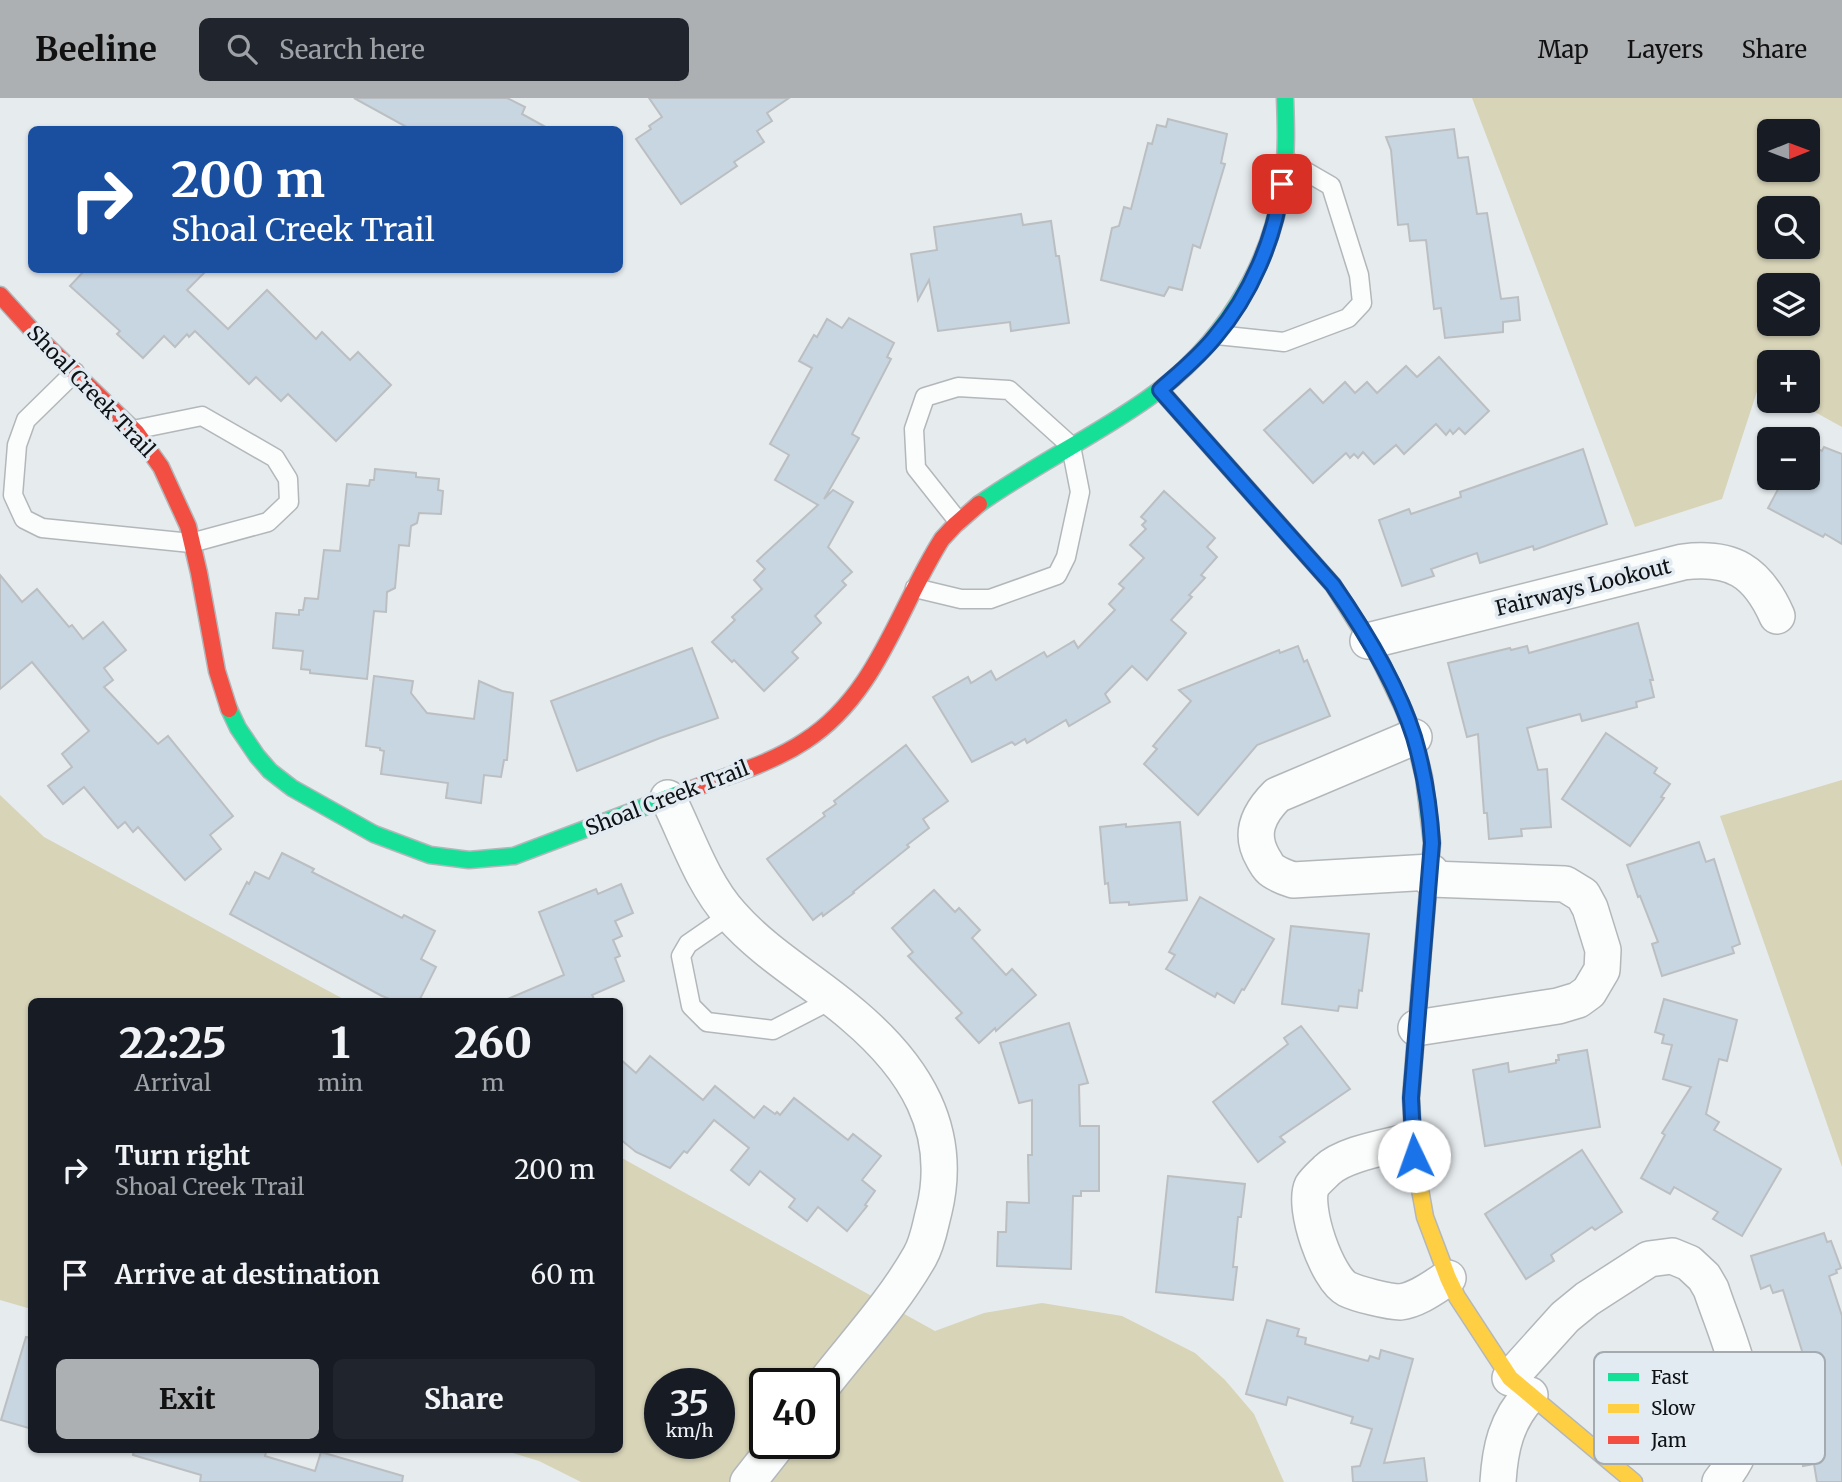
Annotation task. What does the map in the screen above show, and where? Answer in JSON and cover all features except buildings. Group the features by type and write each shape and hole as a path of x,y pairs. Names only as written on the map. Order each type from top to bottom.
{"street":[{"name":"Shoal Creek Trail","path":"0,295 156,456 188,527 218,668 232,718 262,762 278,777 322,806 393,844 427,856 446,859 495,859 514,856 788,750 815,735 832,720 856,693 877,662 944,536 958,522 992,496 1160,390 1217,335 1246,291 1263,256 1279,209 1288,129 1285,98"},
{"path":"1160,390 1333,585 1392,684 1414,737 1430,816 1431,875 1411,1098 1414,1156 1425,1217 1457,1297 1520,1387 1594,1449"},
{"name":"Fairways Lookout","path":"1368,641 1703,559 1727,564 1750,575 1768,595 1777,616"},
{"path":"1414,737 1277,795 1265,807 1256,827 1258,849 1267,866 1293,880 1431,875 1565,884 1583,895 1590,908 1603,950 1602,970 1589,992 1578,1000 1545,1008 1416,1028"},
{"path":"668,798 712,890 730,915 760,943 862,1023 897,1057 915,1082 931,1119 939,1155 939,1192 927,1240 919,1257 889,1301 837,1368"},
{"path":"1413,1140 1349,1158 1329,1168 1312,1186 1310,1212 1327,1265 1336,1280 1347,1289 1399,1301 1415,1298 1448,1279"},
{"path":"1498,1482 1501,1445 1511,1422 1520,1387 1565,1317 1587,1299 1649,1259 1672,1256 1689,1263 1704,1278 1711,1289 1732,1352"},
{"path":"748,1482 766,1459"},
{"path":"1612,1464 1634,1482"},
{"path":"1720,1482 1734,1464"}],"lane":[{"path":"1217,335 1284,342 1348,318 1362,303 1359,275 1331,186 1286,160"},
{"path":"75,372 26,419 18,444 13,495 24,519 42,528 191,543 268,522 289,502 288,479 275,458 202,416 133,430"},
{"path":"915,588 961,600 990,599 1057,575 1066,557 1080,492 1071,446 1009,390 957,387 925,397 914,429 916,468 958,522"},
{"path":"730,915 688,944 681,956 691,1006 707,1022 773,1030 833,999"}],"shaded area":[{"path":"1472,98 1842,98 1842,427 1817,413 1820,413 1820,350 1757,350 1757,391 1722,499 1635,527"},
{"path":"1842,780 1842,1167 1720,816"},
{"path":"0,795 44,837 341,998 28,998 28,1308 0,1300"},
{"path":"623,1159 935,1331 984,1313 1042,1303 1122,1316 1195,1353 1225,1380 1254,1414 1284,1482 581,1482 539,1461 513,1453 623,1453"}],"traffic: fast":[{"path":"979,504 1147,399 1173,379 1219,330 1255,273 1268,243 1283,178 1285,98"},
{"path":"229,709 257,756 270,771 292,788 374,834 430,855 469,860 514,856 686,791"},
{"path":"1404,710 1424,777 1432,843 1420,986"}],"traffic: slow":[{"path":"1160,390 1333,585 1379,658 1404,710"},
{"path":"1420,986 1411,1098 1414,1156 1425,1217 1457,1297 1510,1378 1594,1448"},
{"path":"1613,1464 1634,1482"}],"traffic: jam":[{"path":"0,295 40,339 136,432 161,467 188,526 217,671 229,709"},
{"path":"686,791 777,757 830,722 851,700 884,649 942,539 979,504"}],"route":[{"path":"1282,184 1279,209 1271,233 1246,291 1217,335 1160,390 1333,585 1392,684 1414,737 1430,816 1432,843 1411,1098 1414,1156"}]}
